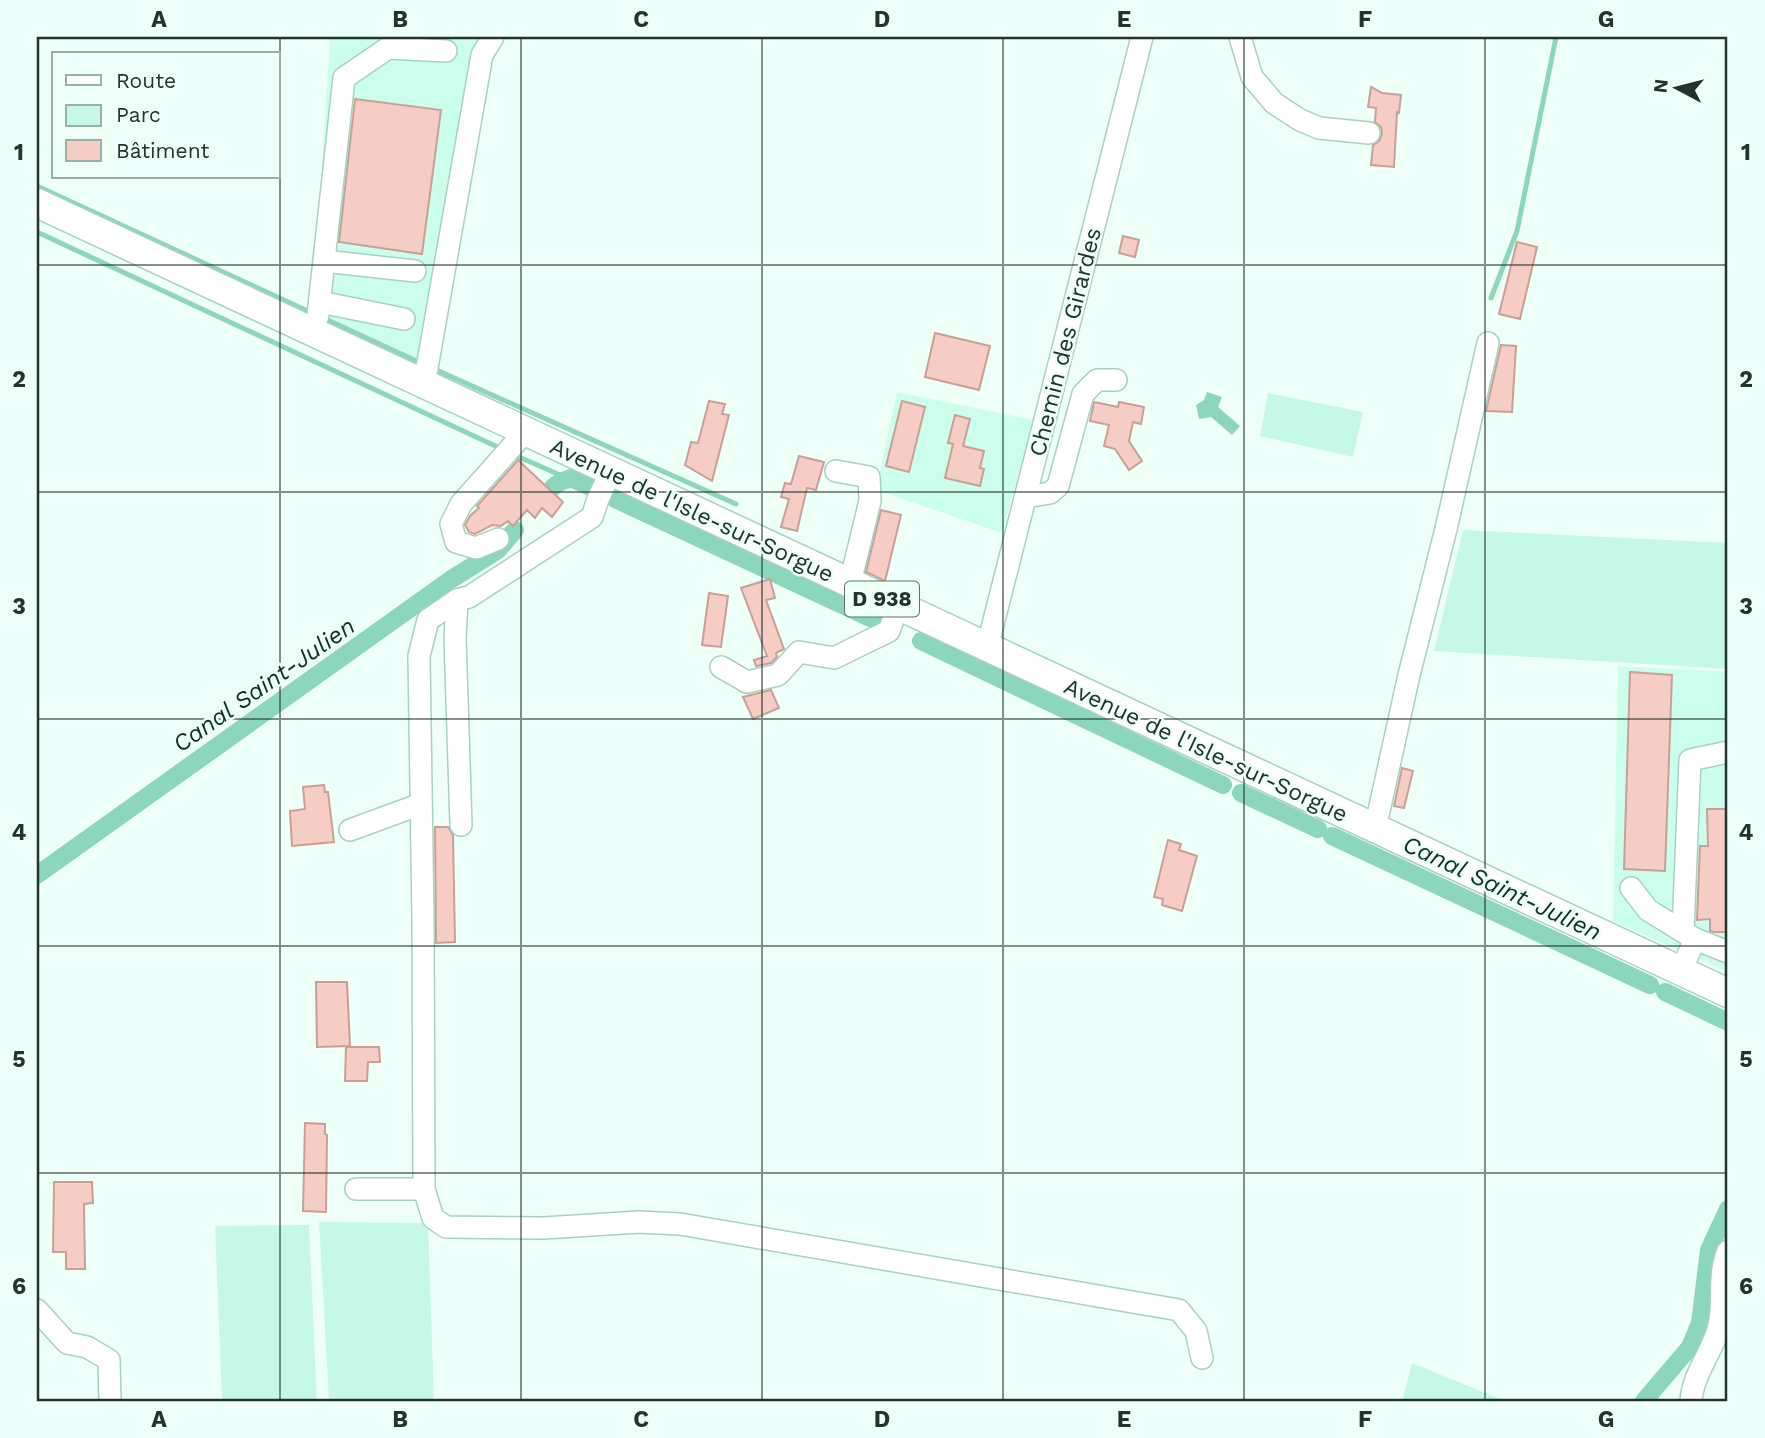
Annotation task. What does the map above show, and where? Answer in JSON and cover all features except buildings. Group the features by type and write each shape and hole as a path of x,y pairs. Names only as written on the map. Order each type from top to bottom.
{"main road":[{"name":"Avenue de l'Isle-sur-Sorgue","path":"37,204 1728,993"}],"street":[{"path":"425,385 482,55 493,37"},
{"name":"Chemin des Girardes","path":"987,648 1142,37"},
{"path":"1240,37 1252,77 1274,103 1300,120 1319,128 1369,133"},
{"path":"313,332 320,302 344,78 388,48 446,51"},
{"path":"324,261 415,271"},
{"path":"320,302 404,319"},
{"path":"1375,829 1488,343"},
{"path":"1026,498 1050,493 1058,486 1083,394 1097,380 1116,380"},
{"path":"498,538 476,548 456,542 451,524 461,505 525,432"},
{"path":"836,471 869,477 870,501 850,583"},
{"path":"610,473 592,517 481,590 457,600 428,620 419,656 424,1189 433,1218 446,1227 544,1228 639,1222 680,1224 1179,1310 1196,1332 1202,1359"},
{"path":"457,600 455,638 461,825"},
{"path":"721,667 747,682 778,675 799,652 834,659 889,631 898,606"},
{"path":"1681,971 1689,935 1690,760 1728,752"},
{"path":"350,830 421,804"},
{"path":"1631,888 1648,909 1689,935 1728,952"},
{"path":"356,1189 424,1189"},
{"path":"1690,1401 1692,1387 1720,1323 1722,1265 1728,1251"},
{"path":"37,1310 67,1343 87,1347 109,1360 110,1401"}],"shaded area":[{"path":"330,37 481,37 421,366 313,311"},
{"path":"897,392 1034,420 1002,533 876,490"},
{"path":"1207,392 1222,397 1218,407 1240,426 1232,435 1211,417 1199,419 1196,405 1204,400"},
{"path":"1618,666 1728,672 1728,972 1613,921"}],"green space":[{"path":"1268,393 1363,412 1353,457 1260,436"},
{"path":"1463,530 1728,543 1728,669 1434,651"},
{"path":"319,1222 428,1223 434,1401 329,1401"},
{"path":"309,1225 317,1401 222,1401 215,1226"},
{"path":"1412,1363 1505,1401 1402,1401"}],"waterway":[{"path":"1491,298 1517,231 1556,37"},
{"path":"37,186 312,313"},
{"path":"37,232 504,450"},
{"path":"321,317 423,364"},
{"path":"432,368 736,504"},
{"path":"512,454 567,478"},
{"name":"Canal Saint-Julien","path":"553,487 571,478 597,490"},
{"name":"Canal Saint-Julien","path":"615,499 879,622"},
{"name":"Canal Saint-Julien","path":"37,875 450,580 498,550 515,530"},
{"name":"Canal Saint-Julien","path":"921,641 1223,785"},
{"name":"Canal Saint-Julien","path":"1241,793 1318,829"},
{"name":"Canal Saint-Julien","path":"1332,836 1650,985"},
{"name":"Canal Saint-Julien","path":"1665,992 1728,1022"},
{"name":"Canal Saint-Julien","path":"1644,1401 1690,1347 1700,1323 1709,1250 1728,1209"}]}
